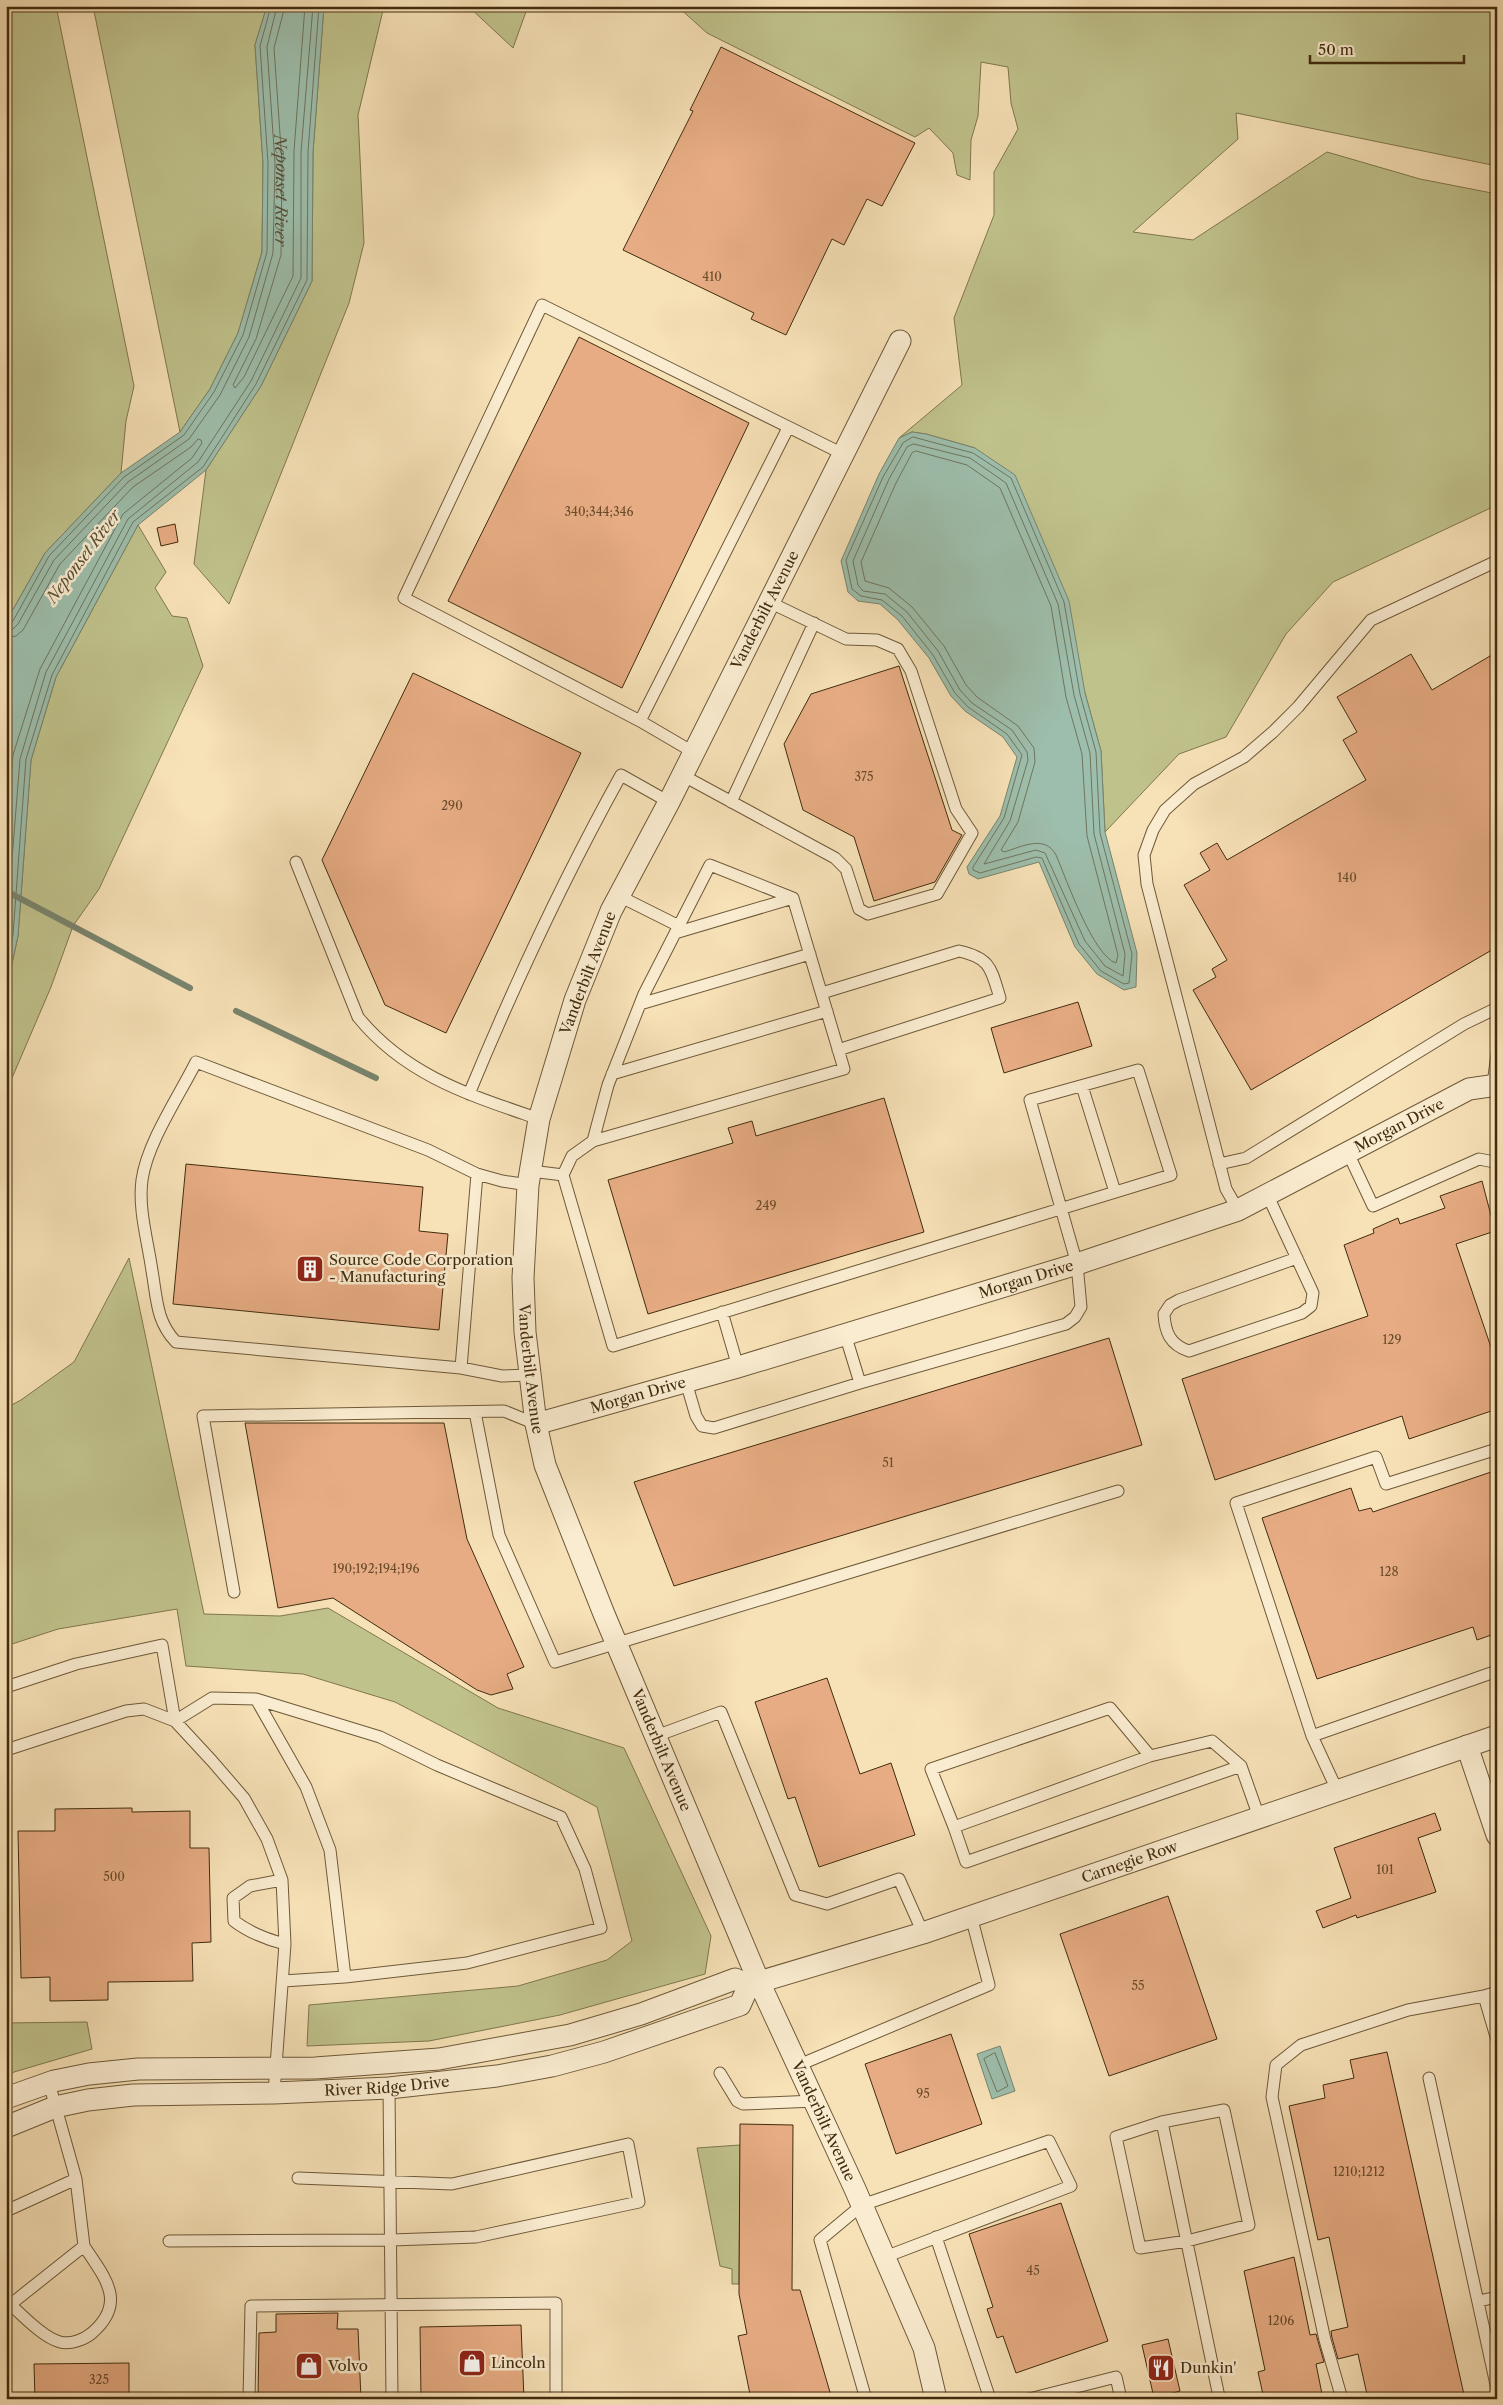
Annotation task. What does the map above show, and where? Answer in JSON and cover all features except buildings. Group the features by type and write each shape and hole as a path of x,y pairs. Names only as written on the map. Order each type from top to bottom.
{"street":[{"name":"Vanderbilt Avenue","path":"900,341 669,802 619,896 575,1000 539,1119 529,1178 523,1278 530,1375 536,1424 545,1465 616,1644 656,1736 754,1984 799,2065 924,2348 936,2399"},
{"name":"Morgan Drive","path":"536,1424 738,1367 1077,1264 1238,1210 1469,1089 1495,1084"},
{"name":"Carnegie Row","path":"754,1984 923,1933 1497,1736"},
{"path":"1467,1746 1497,1835"},
{"name":"River Ridge Drive","path":"6,2098 49,2083 89,2074 138,2069 276,2069 386,2064 439,2059 570,2035 623,2019 735,1979 754,1984 740,2005 604,2052 552,2066 497,2076 389,2088 274,2093 133,2095 88,2100 56,2107 6,2127"}],"lane":[{"path":"693,752 640,721 404,598 542,305 843,454"},
{"path":"640,721 788,428"},
{"path":"1238,1210 1226,1189 1147,884 1144,855 1152,830 1165,810 1194,784 1244,757 1273,732 1298,707 1371,620 1497,561"},
{"path":"682,775 835,858 846,869 859,909 868,914 938,894 972,833 956,809 911,671 898,649 877,640 846,639 769,602"},
{"path":"731,802 814,623"},
{"path":"469,1094 507,1002 584,841 621,775 669,802"},
{"path":"296,862 358,1017 376,1039 413,1067 469,1094 539,1119"},
{"path":"593,1141 612,1074 640,1004 710,865 793,898"},
{"path":"619,896 677,930 793,898"},
{"path":"686,1382 696,1416 702,1426 714,1428 860,1383 1066,1324 1075,1317 1081,1306 1077,1264 1063,1208 1030,1100 1138,1070 1171,1175 1115,1192 1063,1208 722,1312 612,1346 563,1176 572,1156 593,1141 844,1069 793,898"},
{"path":"822,993 959,951 975,955 990,966 1000,998 838,1050"},
{"path":"640,1004 810,954"},
{"path":"1220,1164 1246,1158 1464,1024 1497,1008"},
{"path":"612,1074 827,1011"},
{"path":"1495,1084 1497,1054"},
{"path":"530,1375 502,1376 461,1368 176,1342 165,1331 158,1312 141,1199 142,1180 149,1152 196,1062 428,1150 477,1174 502,1182 563,1176"},
{"path":"1082,1086 1115,1192"},
{"path":"1348,1152 1374,1206 1479,1159 1494,1162 1497,1165"},
{"path":"461,1368 477,1174"},
{"path":"1267,1194 1297,1258 1313,1293 1311,1306 1302,1313 1189,1351 1179,1348 1170,1339 1164,1326 1164,1314 1170,1305 1179,1300 1297,1258"},
{"path":"722,1312 738,1367"},
{"path":"845,1334 860,1383"},
{"path":"234,1592 203,1416 504,1411 536,1424"},
{"path":"475,1412 499,1535 555,1662 1118,1491"},
{"path":"1337,1790 1312,1736 1236,1503 1376,1457 1386,1484 1497,1449"},
{"path":"6,1687 76,1664 162,1645 175,1721"},
{"path":"1312,1736 1497,1671"},
{"path":"175,1721 212,1698 256,1700 380,1737 437,1765 561,1817 584,1869 601,1928 468,1963 345,1977 283,1981"},
{"path":"256,1700 306,1787 330,1850 345,1977"},
{"path":"1150,1756 1110,1708 931,1769 966,1862 1241,1766"},
{"path":"6,1750 126,1711 144,1709 175,1721 244,1798 267,1839 282,1880 285,1944 274,2093"},
{"path":"656,1736 721,1712 795,1895 827,1904 899,1879 923,1933"},
{"path":"954,1827 1150,1756 1212,1741 1241,1766 1259,1817"},
{"path":"282,1880 250,1886 233,1898 232,1910 234,1921 248,1931 264,1939 285,1944"},
{"path":"799,2065 989,1985 971,1916"},
{"path":"1342,2399 1325,2340 1272,2097 1276,2065 1301,2045 1310,2042 1408,2010 1497,1992"},
{"path":"1484,1996 1497,2040"},
{"path":"720,2073 737,2101 743,2104 815,2101"},
{"path":"1429,2078 1497,2389"},
{"path":"49,2083 76,2179 84,2246 109,2285 112,2304 102,2325 84,2340 60,2342 38,2329 8,2306 84,2246"},
{"path":"389,2088 392,2240 392,2399"},
{"path":"1224,2110 1249,2225 1187,2241 1140,2248 1116,2137 1162,2122 1224,2110"},
{"path":"1162,2122 1219,2397 1217,2399"},
{"path":"866,2399 820,2240 862,2205 1049,2141 1071,2186 885,2257"},
{"path":"169,2241 392,2240 476,2237 639,2202 628,2144 452,2184 298,2178"},
{"path":"6,2211 76,2179"},
{"path":"936,2237 990,2399"},
{"path":"1479,2301 1497,2298"},
{"path":"249,2399 251,2306 556,2303 556,2399"},
{"path":"1029,2399 1116,2377 1121,2399"}],"green space":[{"path":"6,6 56,6 134,386 126,421 121,473 45,553 6,622"},
{"path":"93,6 267,6 255,45 263,163 262,252 238,333 210,389 180,432"},
{"path":"324,6 384,6 358,115 364,243 349,303 229,604 194,564 206,470 261,386 312,281 313,152"},
{"path":"468,6 528,6 513,48"},
{"path":"677,6 1497,6 1497,166 1236,113 1238,139 1133,232 1193,240 1327,152 1420,179 1497,194 1497,505 1333,582 1286,634 1226,737 1179,754 1105,832 1101,751 1085,693 975,448 926,434 912,432 899,438 962,385 954,318 994,215 994,172 1018,129 1011,103 1008,67 981,62 978,116 971,140 970,180 957,175 953,153 929,128 915,137 707,33"},
{"path":"138,525 166,572 155,588 172,616 187,618 203,666 99,889 73,926 51,987 6,1092 6,991 18,936 31,760 56,677"},
{"path":"129,1258 204,1614 280,1616 328,1608 498,1708 624,1748 711,1936 705,1974 560,2015 429,2041 307,2046 309,2005 518,1986 607,1960 632,1941 597,1807 395,1702 303,1674 186,1666 177,1609 58,1629 6,1646 6,1408 21,1400 74,1362"},
{"path":"87,2022 92,2049 14,2072 6,2077 6,2023"},
{"path":"740,2145 739,2284 732,2284 732,2269 720,2266 697,2148"}],"water":[{"name":"Neponset River","path":"267,6 324,6 313,152 312,281 261,386 206,470 138,525 56,677 31,760 18,936 6,991 6,622 45,553 121,473 180,432 210,389 238,333 262,252 263,163 255,45"},
{"path":"912,432 926,434 975,448 1015,475 1069,601 1085,693 1101,751 1105,832 1137,953 1136,987 1124,990 1097,974 1075,947 1039,862 978,879 969,874 967,867 1000,816 1017,757 1003,737 965,711 951,696 929,658 898,620 880,604 858,601 848,592 841,561 879,474 899,438"},
{"path":"1000,2046 1015,2091 992,2099 977,2054"}],"waterway":[{"path":"6,891 190,988"},
{"path":"236,1011 376,1078"}],"place":[{"name":"Source Code Corporation - Manufacturing","path":"310,1269"},
{"name":"Lincoln","path":"472,2363"},
{"name":"Volvo","path":"309,2366"},
{"name":"Dunkin'","path":"1161,2368"}]}
